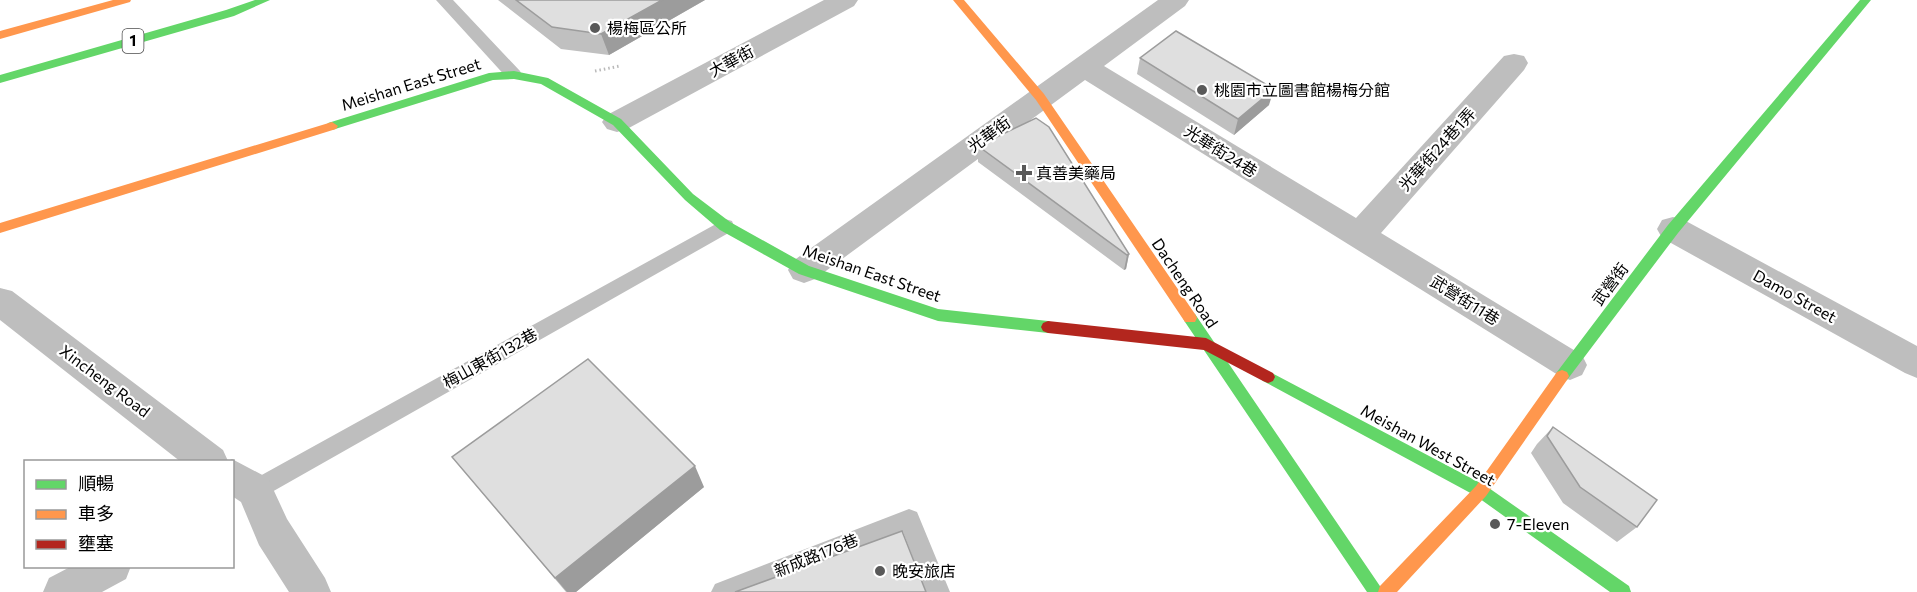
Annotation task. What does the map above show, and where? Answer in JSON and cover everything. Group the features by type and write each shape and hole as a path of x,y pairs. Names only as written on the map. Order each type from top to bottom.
{"street":[{"path":"0,35 126,0"},
{"name":"1","path":"0,79 230,13 265,0"},
{"name":"大華街","path":"617,122 845,0"},
{"name":"Dacheng Road","path":"958,0 1040,97 1376,592"},
{"name":"光華街","path":"804,270 1176,0"},
{"name":"武營街","path":"1386,592 1481,491 1570,365 1673,229 1866,0"},
{"name":"光華街24巷1弄","path":"1360,235 1514,63"},
{"name":"光華街24巷","path":"1084,66 1360,235"},
{"name":"Meishan East Street","path":"0,228 493,76 514,75 544,81 617,122 689,197 725,226 804,270 938,315 1206,344"},
{"name":"Damo Street","path":"1673,229 1917,363"},
{"name":"武營街11巷","path":"1360,235 1570,365"},
{"name":"Xincheng Road","path":"0,301 207,460"},
{"name":"Meishan West Street","path":"1206,344 1481,491 1623,592"},
{"path":"240,489 273,532 311,592"},
{"path":"63,592 110,568"}],"lane":[{"path":"444,0 514,75"},
{"name":"梅山東街132巷","path":"240,489 725,226"},
{"name":"新成路176巷","path":"723,592 909,519 938,592"}],"building":[{"path":"516,0 662,0 601,34 552,27"},
{"path":"1176,31 1274,89 1238,119 1140,58"},
{"path":"1036,118 1049,127 1129,254 1127,255 978,146"},
{"path":"588,359 695,466 555,578 452,457"},
{"path":"1553,427 1657,500 1637,527 1580,487 1547,436"},
{"path":"902,531 926,592 735,592"}],"traffic: fast":[{"path":"0,79 230,13 265,0"},
{"path":"1562,376 1673,229 1866,0"},
{"path":"332,126 493,76 514,75 544,81 617,122 689,197 725,226 804,270 938,315 1048,327"},
{"path":"1190,318 1376,592"},
{"path":"1268,377 1481,491 1623,592"}],"traffic: slow":[{"path":"0,35 126,0"},
{"path":"958,0 1040,97 1190,318"},
{"path":"0,228 332,126"},
{"path":"1386,592 1481,491 1562,376"}],"traffic: jam":[{"path":"1048,327 1206,344 1268,377"}],"place":[{"name":"楊梅區公所","path":"595,28"},
{"name":"桃園市立圖書館楊梅分館","path":"1202,90"},
{"name":"真善美藥局","path":"1024,173"},
{"name":"7-Eleven","path":"1495,524"},
{"name":"晚安旅店","path":"880,571"}]}
